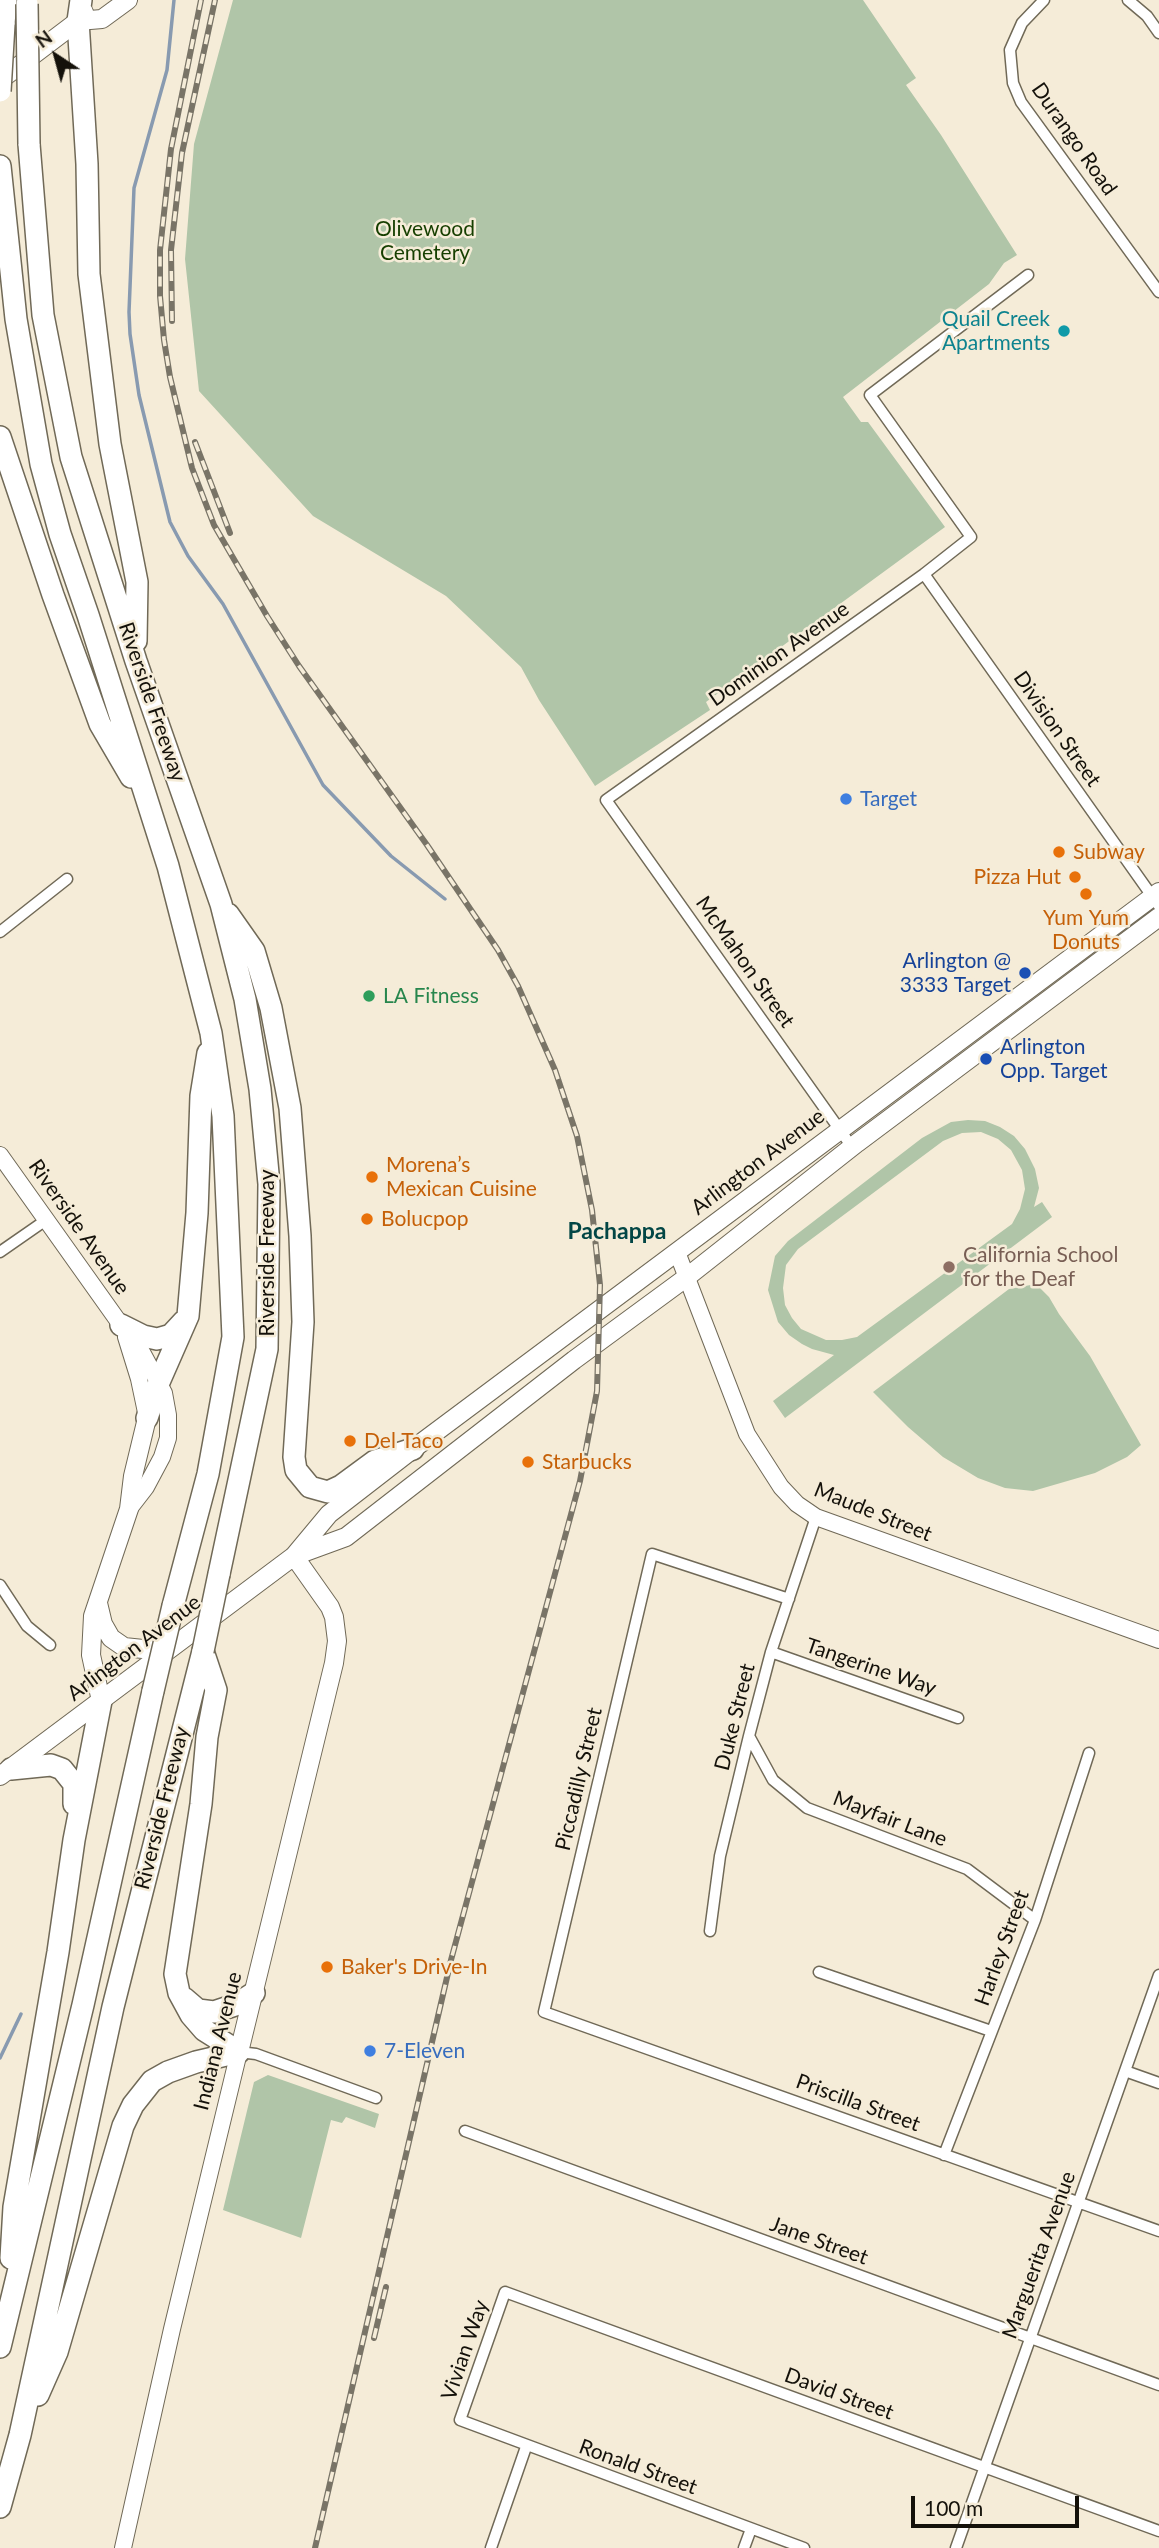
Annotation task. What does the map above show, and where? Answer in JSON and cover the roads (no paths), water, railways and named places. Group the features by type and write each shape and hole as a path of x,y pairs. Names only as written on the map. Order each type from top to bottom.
{"highway":[{"name":"Riverside Freeway","path":"0,91 4,24 20,1"},
{"name":"Riverside Freeway","path":"0,2507 20,2435 113,2007 203,1651 267,1349 269,1184 260,1089 247,1012 221,904 136,661 71,457 43,315 20,1"},
{"path":"79,10 87,164 89,274 110,444 137,582 136,661"},
{"name":"Riverside Freeway","path":"0,166 16,319 41,464 60,534 93,628 168,866 211,1033 223,1116 233,1337 208,1474 173,1606 83,2005 0,2347"},
{"path":"0,437 100,724 151,812"},
{"path":"221,904 254,951 271,1008 290,1108 300,1237 303,1322 294,1457 296,1470 310,1487 328,1492 341,1486 375,1461 413,1448"},
{"path":"147,1418 159,1382 188,1317 197,1213 201,1096 211,1033"},
{"path":"121,1325 143,1336 158,1339 171,1335 188,1317"},
{"path":"203,1651 216,1690 207,1737 201,1804 175,1974 179,1993 191,2015 204,2030 239,2052"},
{"path":"8,2311 14,2207 58,1952 74,1840 101,1701"},
{"path":"5,1772 51,1765 62,1769 74,1784 74,1840"},
{"path":"179,1993 198,2010 214,2012 235,2005 254,1993"},
{"path":"20,2435 57,2352 123,2126 133,2105 152,2081 168,2073 196,2062 239,2052"}],"main road":[{"path":"0,80 91,0"},
{"path":"79,10 102,19 128,0"},
{"name":"Arlington Avenue","path":"5,1772 294,1556 329,1514 413,1448 840,1129 1157,898"},
{"name":"Arlington Avenue","path":"294,1556 346,1537 573,1360 687,1277 852,1147 1159,917"},
{"name":"Riverside Avenue","path":"0,1155 121,1325 138,1343 164,1393 168,1438 162,1457 146,1487 130,1509"},
{"name":"Maude Street","path":"677,1252 747,1434 781,1487 797,1504 816,1517 1159,1640"},
{"name":"Riverside Avenue","path":"101,1701 90,1640 93,1616 130,1509 134,1476 147,1418 139,1378 121,1325"},
{"name":"Indiana Avenue","path":"123,2548 174,2318 334,1663 337,1641 330,1606 294,1556"},
{"path":"97,1602 103,1624 111,1638 124,1647 143,1649 178,1642"}],"street":[{"name":"Durango Road","path":"1044,0 1022,23 1010,50 1013,83 1021,102 1159,292"},
{"path":"1128,0 1147,16 1159,33"},
{"name":"Dominion Avenue","path":"606,800 924,575 971,537 870,395 1028,275"},
{"name":"Division Street","path":"924,575 1157,898"},
{"name":"McMahon Street","path":"606,800 852,1147"},
{"path":"0,932 67,880"},
{"path":"0,1252 46,1220"},
{"name":"Duke Street","path":"710,1931 720,1856 771,1652 816,1517"},
{"name":"Piccadilly Street","path":"544,2012 652,1554 789,1599"},
{"path":"0,1586 27,1626 50,1646"},
{"name":"Tangerine Way","path":"771,1652 958,1718"},
{"name":"Mayfair Lane","path":"750,1736 773,1780 807,1808 967,1869 1035,1920"},
{"name":"Harley Street","path":"944,2155 1035,1920 1089,1753"},
{"path":"819,1972 991,2031"},
{"name":"Marguerita Avenue","path":"956,2548 1159,1975"},
{"name":"Priscilla Street","path":"544,2012 1159,2231"},
{"path":"239,2052 256,2054 376,2098"},
{"path":"1125,2071 1159,2083"},
{"name":"Jane Street","path":"466,2131 1159,2385"},
{"name":"Vivian Way","path":"460,2420 505,2292"},
{"name":"David Street","path":"505,2292 1159,2531"},
{"name":"Ronald Street","path":"460,2420 526,2447 804,2548"},
{"path":"491,2548 526,2447"},
{"path":"744,2548 751,2529"}],"waterway":[{"path":"174,0 167,70 134,188 129,312 139,395 170,522 188,556 223,604 323,785 391,856 445,899"},
{"path":"0,2058 21,2014"}],"railway":[{"path":"201,0 171,149 160,250 164,340 192,468 214,525 267,616 299,666 427,845 498,950 518,986 555,1070 577,1136 592,1210 600,1285 597,1391 580,1481 451,1960 315,2548"},
{"path":"172,321 171,250 182,153 215,0"},
{"path":"195,442 230,533"},
{"path":"374,2338 386,2287"}],"place":[{"name":"Quail Creek Apartments","path":"1064,331"},
{"name":"Target","path":"846,799"},
{"name":"Subway","path":"1059,852"},
{"name":"Pizza Hut","path":"1075,877"},
{"name":"Yum Yum Donuts","path":"1086,894"},
{"name":"Arlington @ 3333 Target","path":"1025,973"},
{"name":"LA Fitness","path":"369,996"},
{"name":"Arlington Opp. Target","path":"986,1059"},
{"name":"Morena’s Mexican Cuisine","path":"372,1177"},
{"name":"Bolucpop","path":"367,1219"},
{"name":"California School for the Deaf","path":"949,1267"},
{"name":"Del Taco","path":"350,1441"},
{"name":"Starbucks","path":"528,1462"},
{"name":"Baker's Drive-In","path":"327,1967"},
{"name":"7-Eleven","path":"370,2051"}],"district":[{"name":"Pachappa","path":"617,1232"}],"park label":[{"name":"Olivewood Cemetery","path":"425,241"}]}
